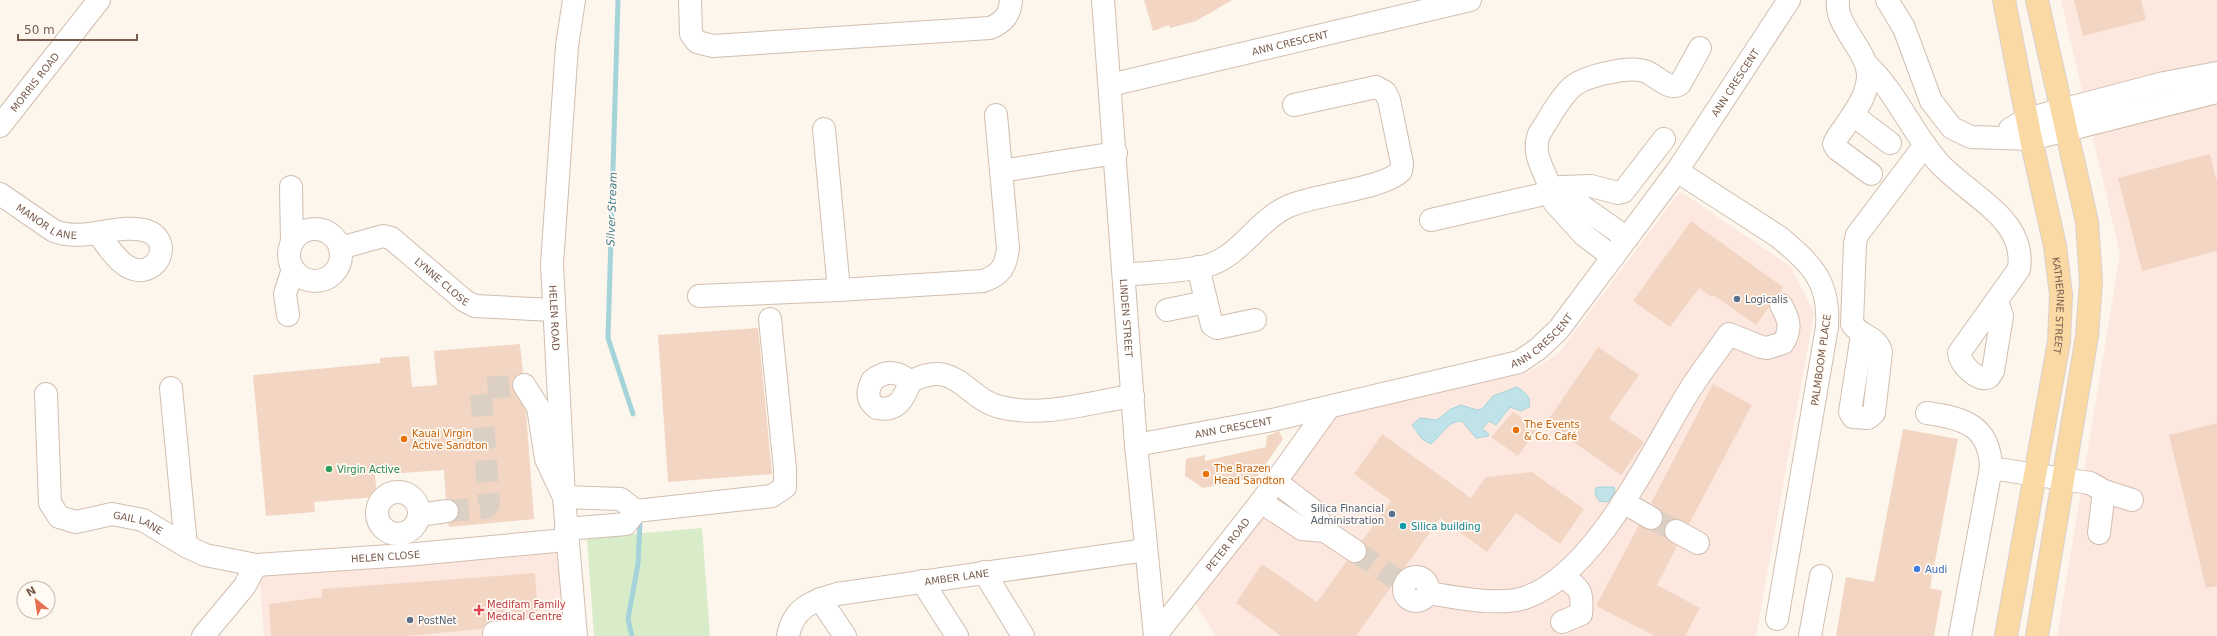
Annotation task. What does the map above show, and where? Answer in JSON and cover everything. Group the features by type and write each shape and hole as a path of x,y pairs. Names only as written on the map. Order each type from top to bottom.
{"main road":[{"name":"KATHERINE STREET","path":"2004,0 2029,129 2055,246 2061,295 2059,342 2034,475 2022,558 2006,636"},
{"path":"2037,0 2087,222 2091,282 2087,336 2037,636"}],"street":[{"name":"MORRIS ROAD","path":"0,126 99,0"},
{"name":"HELEN ROAD","path":"574,0 567,46 553,248 553,310 566,534 575,632"},
{"path":"690,0 690,25 694,38 702,44 722,47 824,38 990,28 1005,20 1010,11 1011,0"},
{"name":"LINDEN STREET","path":"1103,0 1116,153 1136,445 1155,636"},
{"name":"ANN CRESCENT","path":"1110,85 1414,6 1470,0"},
{"name":"ANN CRESCENT","path":"1136,445 1272,420 1519,362 1538,349 1559,329 1613,257 1677,171 1789,0"},
{"path":"1838,0 1843,23 1867,65 1880,78 1925,145 1943,167 1968,190 1997,213 2010,228 2020,256 2019,269 1997,301"},
{"path":"1887,0 1904,28 1926,90 1943,118 1952,128 1964,135 1980,138 1993,138 2064,120 2217,92"},
{"path":"1613,257 1584,236 1554,192 1537,154 1536,141 1539,134 1570,89 1585,80 1632,69 1648,72 1671,87 1676,86 1680,84 1700,48"},
{"path":"1867,65 1868,75 1864,96 1835,140 1835,146 1871,174"},
{"path":"2064,120 2164,83 2217,73"},
{"path":"1125,275 1198,268 1227,257 1264,222 1277,212 1290,205 1387,181 1401,172 1402,163 1389,100 1381,90 1376,87 1294,105"},
{"path":"1853,114 1890,143"},
{"path":"699,296 839,290 983,281 993,277 1004,268 1008,248 996,115"},
{"path":"824,129 839,290"},
{"path":"1431,220 1554,192 1591,186 1618,193 1623,192 1664,139"},
{"path":"1862,335 1852,324 1857,235 1925,145"},
{"path":"1001,171 1116,153"},
{"name":"PALMBOOM PLACE","path":"1677,171 1779,237 1793,249 1808,263 1817,275 1828,302 1828,327 1777,619"},
{"path":"288,315 285,294 293,269 289,252 292,242 291,188"},
{"path":"1554,192 1627,238"},
{"name":"MANOR LANE","path":"0,194 54,231 68,235 98,234"},
{"path":"292,242 304,232 319,229 329,233 336,240 340,248 340,261 337,268 326,278 319,280 304,278 293,269"},
{"name":"LYNNE CLOSE","path":"340,248 383,236 392,238 464,301 475,306 553,310"},
{"path":"1198,268 1212,325 1217,328 1255,320"},
{"path":"1167,310 1206,302"},
{"path":"1401,581 1415,577 1422,579 1427,585 1428,593 1454,597 1507,601 1526,598 1563,578 1576,564 1623,502 1690,390 1729,334 1761,348 1772,347 1783,343 1789,331 1789,323 1781,305"},
{"path":"524,385 538,407 546,459 564,497 628,511 766,497 777,494 785,487 786,469 770,318"},
{"path":"910,382 934,375 948,375 998,407 1026,412 1043,411 1133,396"},
{"path":"171,388 196,550"},
{"name":"GAIL LANE","path":"46,394 50,503 59,517 76,522 112,514 143,520 196,550"},
{"name":"PETER ROAD","path":"1155,636 1261,502 1297,449 1329,407"},
{"path":"1927,413 1949,416 1969,422 1987,444 1991,456 1991,468 1960,636"},
{"path":"1272,420 1286,429 1296,441 1297,449"},
{"path":"1991,468 2090,483 2104,491 2132,500"},
{"path":"1275,481 1314,511 1325,531 1354,551"},
{"path":"2099,533 2104,491"},
{"path":"392,493 406,493 416,502 419,515 413,527 401,533 388,531 379,521 378,507 386,496 392,493"},
{"path":"1261,502 1302,529 1325,531"},
{"path":"1623,502 1652,518"},
{"name":"HELEN CLOSE","path":"196,550 256,565 405,555 566,534 628,511"},
{"path":"419,515 447,512"},
{"path":"1676,531 1698,543"},
{"path":"401,533 405,555"},
{"name":"AMBER LANE","path":"788,636 790,626 795,616 806,606 820,599 837,594 1146,550"},
{"path":"203,636 244,587 256,565"},
{"path":"984,572 1023,636"},
{"path":"1810,636 1821,576"},
{"path":"1562,622 1581,614 1582,598 1577,586 1563,578"},
{"path":"922,581 957,636"},
{"path":"820,599 845,636"},
{"path":"497,634 559,626 575,632"},
{"path":"554,636 575,632"}],"shaded area":[{"path":"2061,0 2217,0 2217,636 2057,636 2120,254"},
{"path":"1680,191 1791,267 1814,313 1756,636 1216,636 1194,602 1335,414 1527,373 1559,353"},
{"path":"559,546 568,636 264,636 259,573"}],"green space":[{"path":"702,528 710,636 594,636 587,538"}],"water":[{"path":"1517,387 1529,398 1529,407 1521,411 1510,407 1496,425 1489,421 1482,429 1489,434 1488,436 1476,438 1462,421 1452,423 1431,444 1422,439 1412,425 1420,418 1437,420 1451,409 1461,405 1477,410 1482,409 1493,396"},
{"path":"1614,487 1615,492 1608,502 1599,501 1595,494 1596,488"}],"building":[{"path":"1144,0 1232,0 1196,21 1170,28 1169,25 1153,31"},
{"path":"2074,0 2141,0 2146,20 2083,36"},
{"path":"2210,154 2217,182 2217,251 2142,271 2118,178"},
{"path":"1691,221 1783,287 1779,293 1771,298 1769,307 1756,325 1713,295 1711,297 1699,288 1670,327 1633,301"},
{"path":"758,328 772,474 668,482 658,335"},
{"path":"520,344 523,373 513,379 512,386 526,411 534,519 449,527 448,523 454,521 458,516 459,510 457,503 446,499 444,470 375,475 377,497 314,502 315,512 266,516 253,375 380,363 380,358 409,356 412,387 437,385 434,351"},
{"path":"1598,347 1639,375 1609,418 1644,442 1621,475 1546,423"},
{"path":"1713,384 1752,405 1689,524 1675,519 1669,521 1665,525 1665,537 1677,546 1657,585 1700,608 1685,636 1655,636 1596,606 1639,525 1651,530 1658,529 1662,524 1662,512 1651,503"},
{"path":"1513,412 1538,428 1518,456 1491,437"},
{"path":"2217,423 2217,586 2206,588 2169,435"},
{"path":"1903,429 1958,439 1930,588 1942,591 1934,636 1836,636 1846,577 1874,582"},
{"path":"1279,431 1283,439 1257,477 1203,488 1185,476 1186,459 1205,455 1205,461 1266,447 1267,436"},
{"name":"Silica building","path":"1382,434 1471,498 1486,477 1532,472 1584,509 1560,544 1516,513 1487,552 1440,518 1356,636 1281,636 1236,603 1262,564 1317,602 1347,561 1355,563 1365,558 1367,551 1362,541 1391,501 1354,474"},
{"path":"535,573 538,616 493,621 486,623 482,629 405,636 271,636 269,604 322,597 322,589"}],"waterway":[{"name":"Silver Stream","path":"618,0 608,338 633,414"},
{"name":"Silver Stream","path":"632,636 628,619 638,564 640,523"}],"tunnel":[{"path":"447,511 486,508 489,504 481,391 485,388 524,385"},
{"path":"1651,518 1676,531"},
{"path":"1355,551 1396,579"}],"place":[{"name":"Logicalis","path":"1737,299"},
{"name":"The Events & Co. Café","path":"1516,430"},
{"name":"Kauai Virgin Active Sandton","path":"404,439"},
{"name":"Virgin Active","path":"329,469"},
{"name":"The Brazen Head Sandton","path":"1206,474"},
{"name":"Silica Financial Administration","path":"1392,514"},
{"name":"Silica building","path":"1403,526"},
{"name":"Audi","path":"1917,569"},
{"name":"Medifam Family Medical Centre","path":"479,610"},
{"name":"PostNet","path":"410,620"}]}
